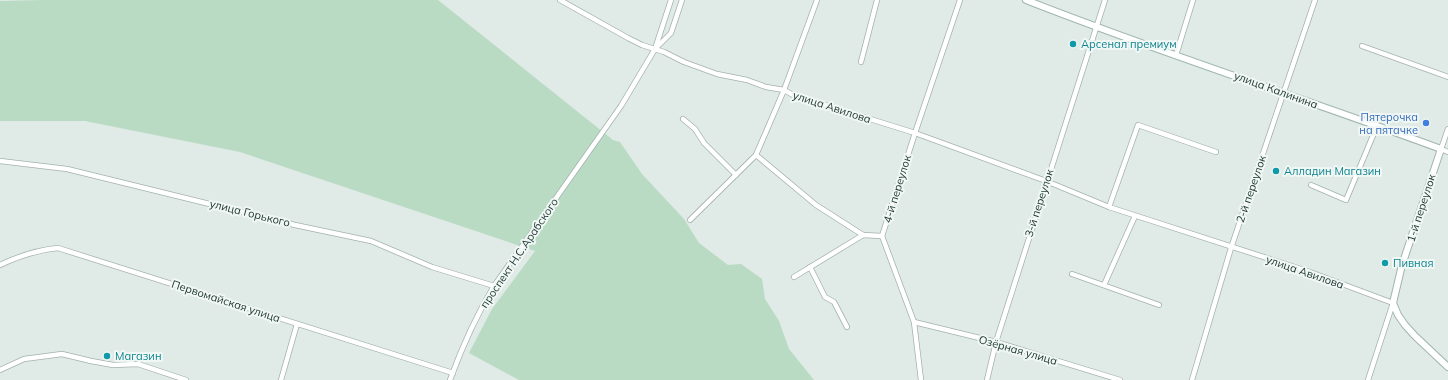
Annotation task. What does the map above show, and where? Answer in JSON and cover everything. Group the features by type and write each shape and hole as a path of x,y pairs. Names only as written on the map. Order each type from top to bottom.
{"main road":[{"name":"улица Калинина","path":"1026,0 1096,28 1176,54 1441,149"},
{"name":"1-й переулок","path":"1393,303 1402,266 1441,149"},
{"path":"1393,303 1398,315 1405,325 1448,367"}],"street":[{"name":"улица Авилова","path":"560,0 628,38 664,52 684,62 717,74 747,80 766,87 784,90 793,95 915,133 1109,207 1231,248 1310,272 1393,303"},
{"path":"655,49 671,0"},
{"path":"655,49 671,32 682,0"},
{"path":"690,220 756,155 784,90 817,0"},
{"path":"861,62 877,0"},
{"name":"4-й переулок","path":"921,380 914,322 882,236 960,0"},
{"name":"3-й переулок","path":"987,380 996,342 1105,0"},
{"path":"1176,54 1193,0"},
{"name":"2-й переулок","path":"1192,380 1231,248 1315,0"},
{"path":"1362,46 1448,77"},
{"name":"проспект Н.С.Арабского","path":"450,380 480,310 494,286 621,106 655,49"},
{"path":"683,119 694,129 704,143 736,175"},
{"path":"1109,207 1138,126 1216,152"},
{"path":"1311,185 1346,200 1377,126"},
{"name":"1-й переулок","path":"1441,149 1448,128"},
{"name":"улица Калинина","path":"1441,149 1448,152"},
{"path":"756,155 816,205 862,235 882,236"},
{"name":"улица Горького","path":"0,161 67,168 295,225 371,241 432,267 494,286"},
{"path":"1104,285 1135,216"},
{"path":"794,277 862,235"},
{"name":"Первомайская улица","path":"0,265 19,256 40,250 58,248 453,373"},
{"path":"810,267 825,296 834,302 847,327"},
{"path":"1072,274 1159,305"},
{"name":"1-й переулок","path":"1368,380 1393,303"},
{"name":"Озёрная улица","path":"914,322 996,342 1120,380"},
{"path":"282,380 297,324"},
{"path":"0,370 24,359 62,354 113,365 138,364 186,380"}],"green space":[{"path":"438,0 613,140 620,142 642,174 684,219 699,243 728,265 741,264 762,279 765,299 779,321 789,349 814,380 519,380 469,353 492,309 535,251 240,152 85,121 0,121 0,1"}],"place":[{"name":"Арсенал премиум","path":"1073,44"},
{"name":"Пятерочка на пятачке","path":"1426,123"},
{"name":"Алладин Магазин","path":"1276,171"},
{"name":"Пивная","path":"1385,263"},
{"name":"Магазин","path":"107,356"}]}
